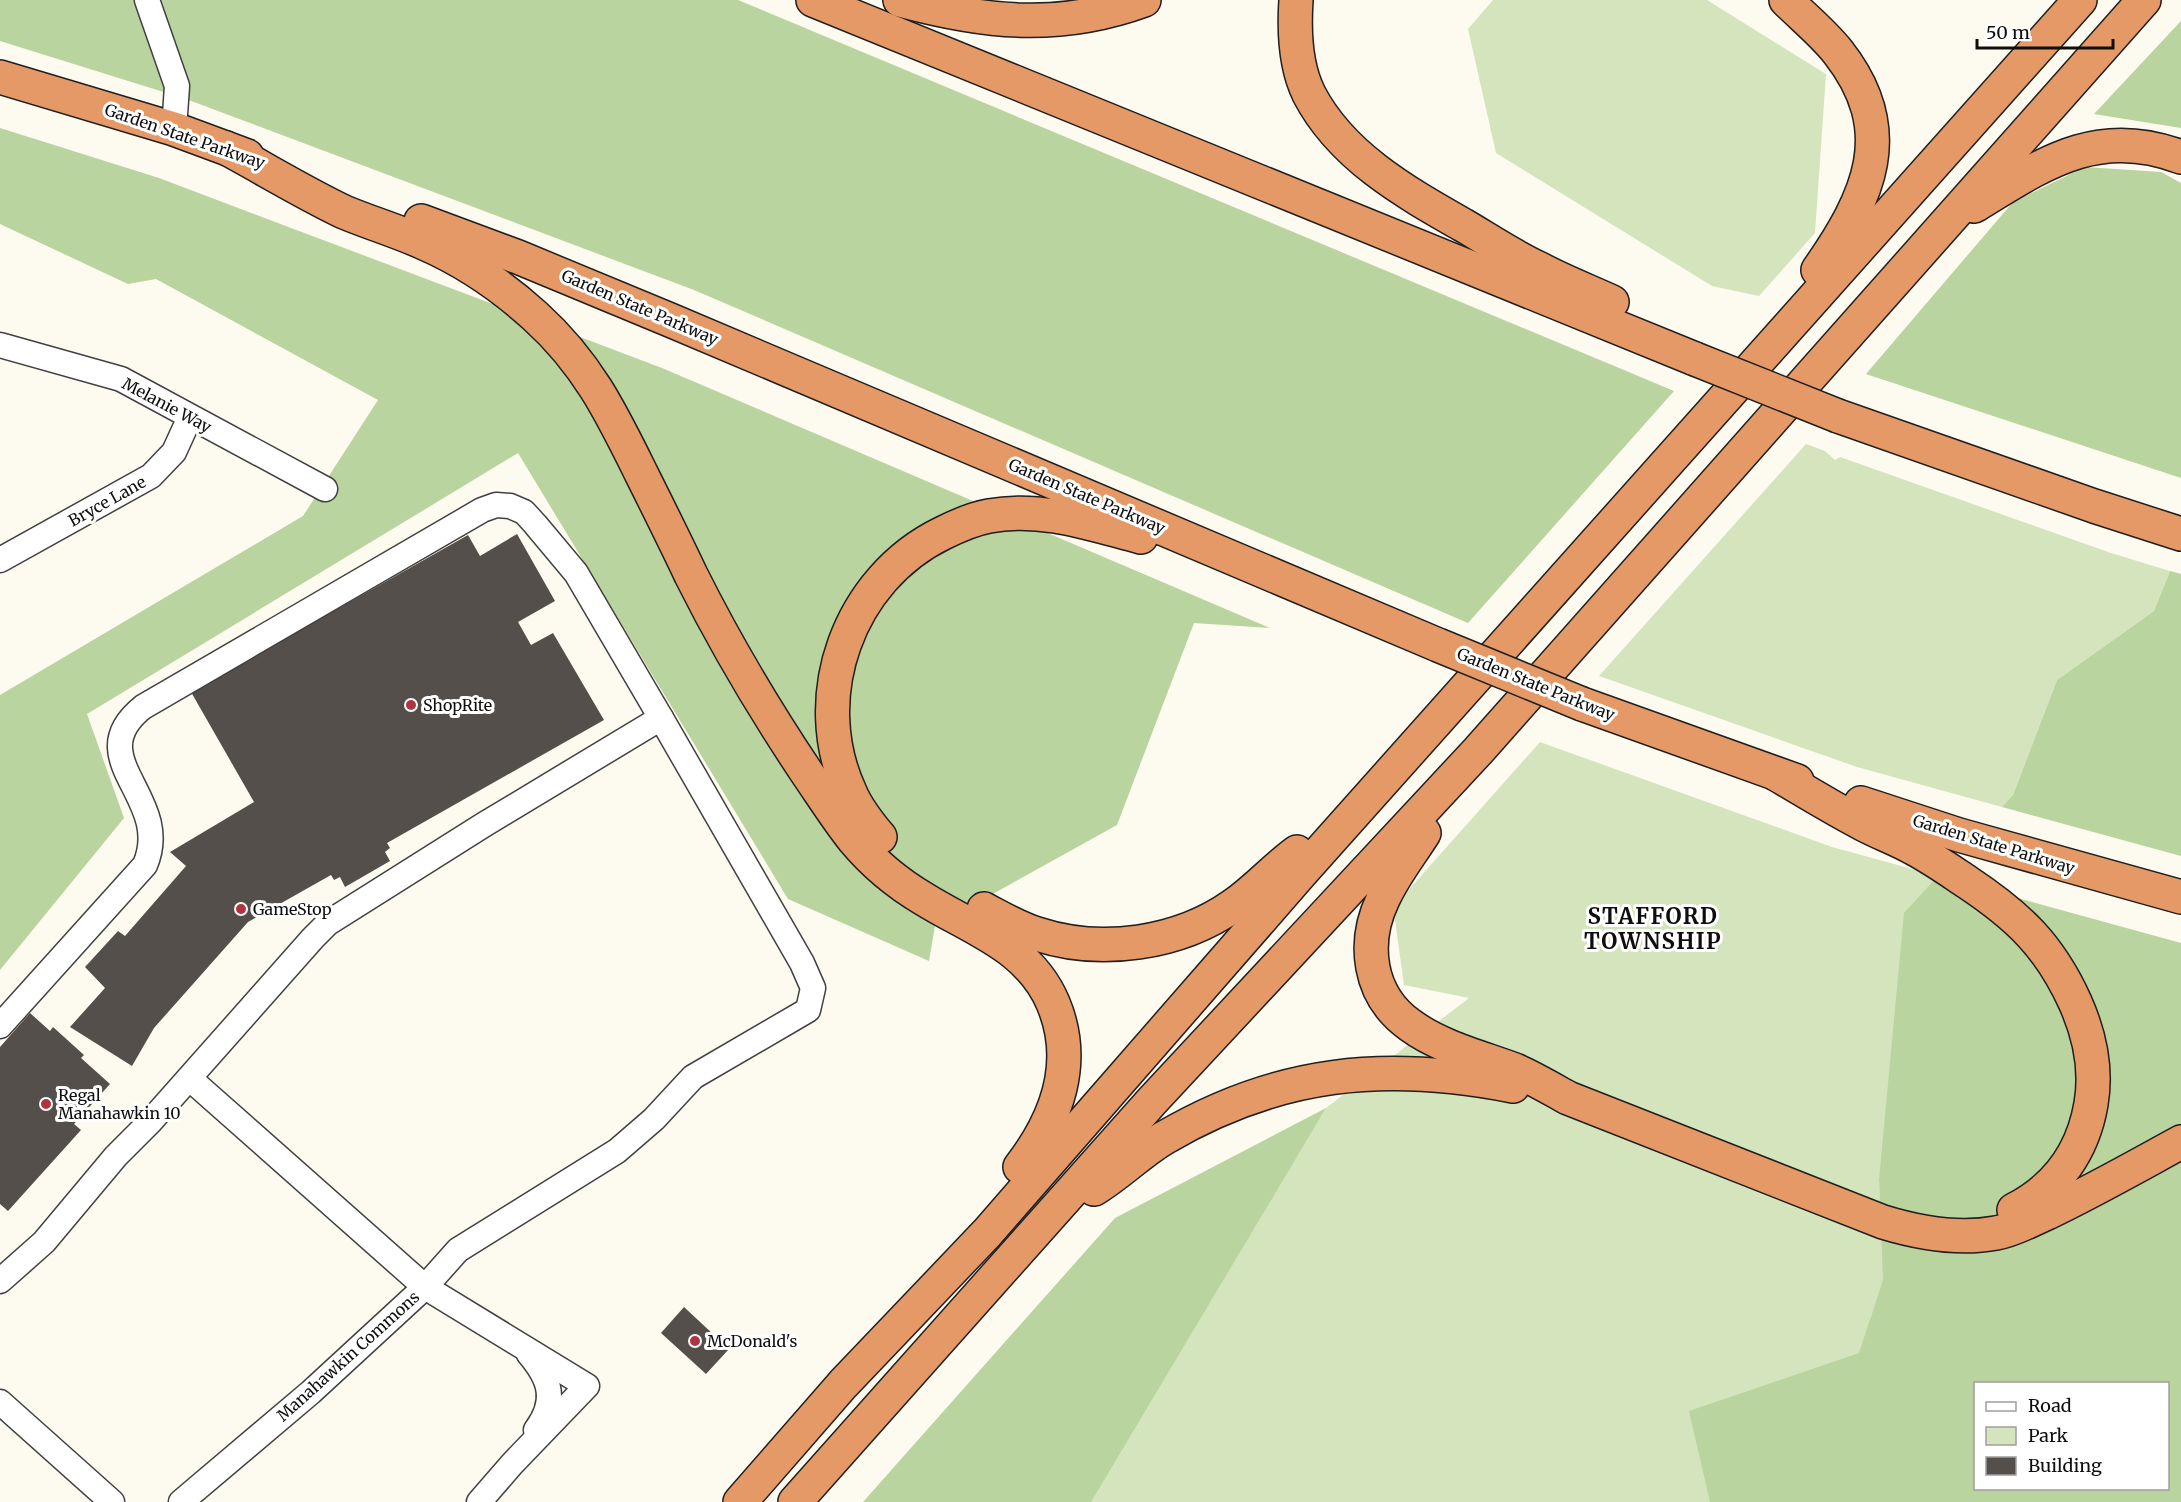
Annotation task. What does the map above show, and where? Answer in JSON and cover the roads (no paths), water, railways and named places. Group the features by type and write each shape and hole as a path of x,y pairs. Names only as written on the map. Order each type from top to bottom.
{"highway":[{"path":"813,0 1838,416 2094,506 2181,534"},
{"path":"900,0 954,13 1032,22 1100,14 1144,0"},
{"path":"1296,0 1297,48 1304,81 1328,123 1350,148 1398,186 1537,268 1630,310 1695,359"},
{"path":"1770,349 1814,274 1855,213 1869,175 1871,155 1870,118 1858,83 1837,51 1786,0"},
{"path":"740,1502 843,1384 987,1233 1361,805 2080,0"},
{"path":"795,1502 1160,1092 1478,751 2144,0"},
{"name":"Garden State Parkway","path":"0,77 174,129 518,257 1582,704 1776,774 1959,835 2181,897"},
{"path":"1949,221 2042,165 2069,153 2108,146 2135,146 2181,157"},
{"path":"226,148 344,212 416,239 446,254 502,290 547,327 578,361 604,399 695,583 752,688 854,839 879,868 895,881 1009,947 1034,971 1044,986 1058,1016 1064,1049 1063,1083 1052,1116 1036,1146 972,1225 907,1317"},
{"path":"1254,567 1075,520 1025,512 987,516 930,539 900,561 877,585 854,621 841,653 833,689 832,724 839,762 850,794 870,826 894,852 942,886 1005,920 1037,934 1068,942 1101,944 1128,943 1163,937 1189,929 1219,915 1247,895 1285,860 1361,805"},
{"path":"1478,751 1396,873 1382,900 1371,937 1373,974 1388,1004 1410,1026 1429,1037 1518,1072 1568,1098 1883,1222 1914,1231 1951,1235 1984,1235 2014,1227 2079,1197 2181,1142"},
{"path":"1776,774 1864,824 1924,854 2011,913 2029,930 2057,968 2087,1032 2093,1076 2092,1097 2083,1135 2066,1168 2046,1189 2022,1206 1951,1235"},
{"path":"1052,1214 1105,1183 1146,1149 1181,1128 1242,1101 1301,1083 1338,1076 1418,1072 1477,1079 1568,1098"}],"street":[{"path":"147,0 177,86 174,129"},
{"name":"Melanie Way","path":"0,345 121,379 325,489"},
{"name":"Bryce Lane","path":"0,560 151,476 174,452 190,417"},
{"path":"0,1026 146,865 150,855 151,826 146,809 120,760 119,742 122,728 130,717 153,701 482,510 496,505 510,506 524,512 576,573 802,963 813,988 808,1010 693,1077 654,1119 617,1151 458,1250 425,1287 189,1078"},
{"path":"2,1277 44,1242 116,1156 328,923 485,824 661,718"},
{"name":"Manahawkin Commons","path":"181,1502 311,1392 425,1287 587,1386 512,1464"},
{"path":"479,1502 512,1464 542,1422 548,1409 549,1386 543,1370 523,1347"},
{"path":"0,1402 112,1502"}],"place":[{"name":"ShopRite","path":"411,705"},
{"name":"GameStop","path":"241,909"},
{"name":"Regal Manahawkin 10","path":"46,1104"},
{"name":"McDonald's","path":"695,1341"}],"district":[{"name":"STAFFORD TOWNSHIP","path":"1653,928"}]}
